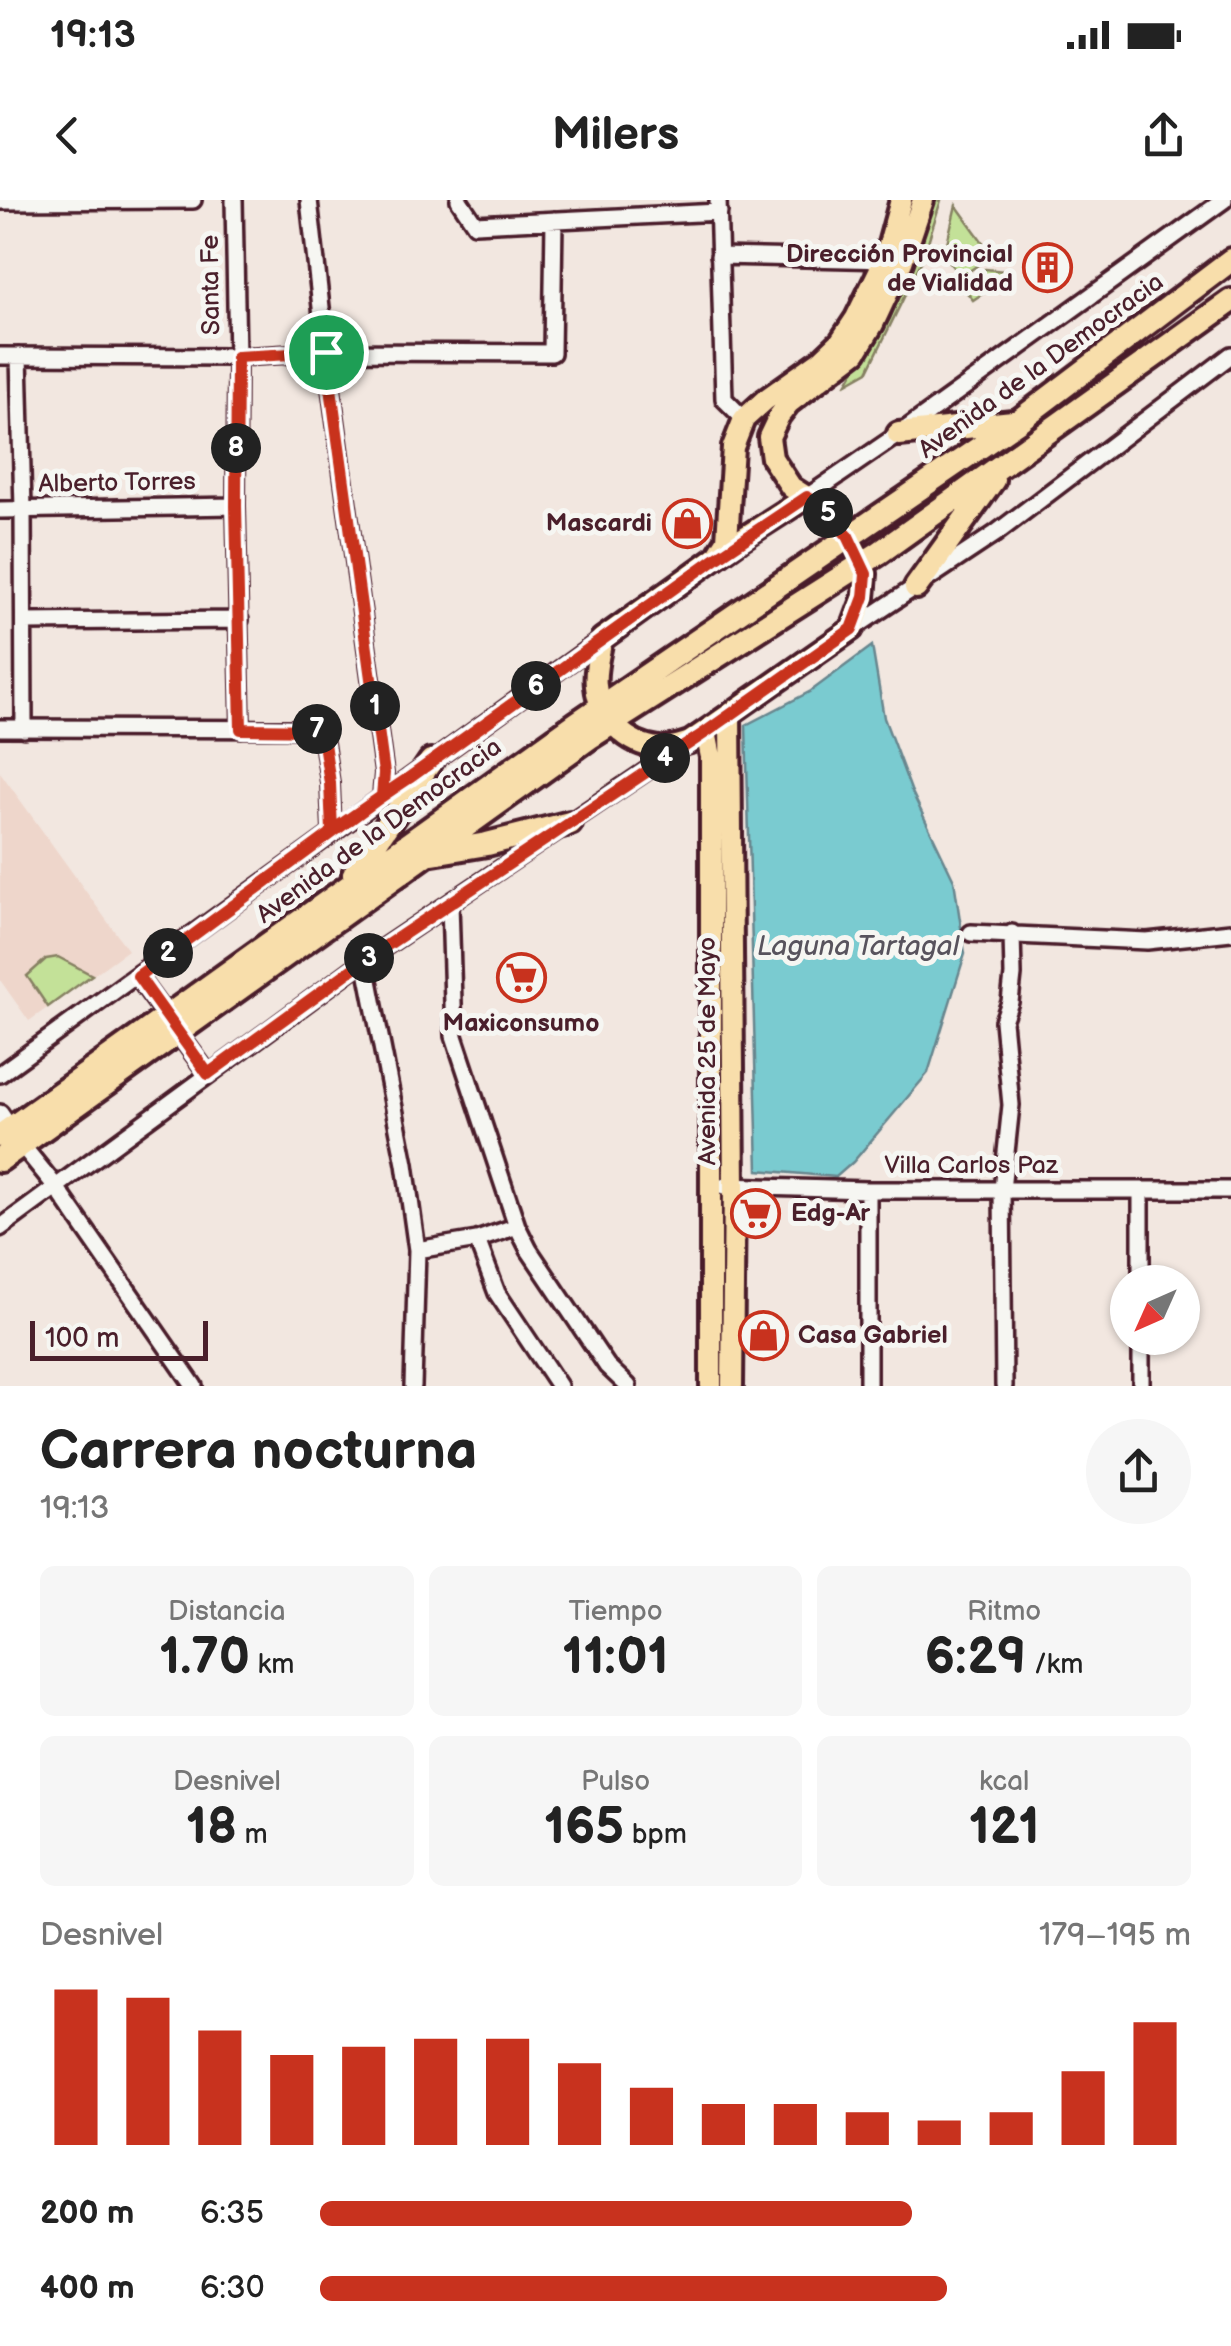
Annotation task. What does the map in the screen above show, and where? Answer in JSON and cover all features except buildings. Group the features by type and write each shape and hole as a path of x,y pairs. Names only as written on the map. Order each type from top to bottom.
{"highway":[{"name":"Avenida de la Democracia","path":"0,1160 8,1130 425,855 590,738 607,716 848,536 1016,422 1231,260"},
{"name":"Avenida de la Democracia","path":"174,1024 327,902 607,716 862,563 1231,300"},
{"path":"899,434 1016,422"},
{"path":"916,587 1009,460"},
{"path":"327,902 370,852 431,761"},
{"path":"425,855 570,823"}],"main road":[{"path":"807,497 602,639 595,683 607,716 640,743 658,748 698,737 852,629 864,597 866,574 862,563 848,536 827,512 807,497 791,488 772,458 769,437 789,403 856,352 873,324 894,260 901,200"},
{"path":"716,558 727,540 733,447 744,420 840,342 894,260 923,200"},
{"name":"Avenida 25 de Mayo","path":"730,715 732,1386"},
{"name":"Avenida 25 de Mayo","path":"698,737 711,756 710,1386"}],"street":[{"path":"0,201 193,200"},
{"name":"Santa Fe","path":"234,200 241,729"},
{"path":"309,200 384,773 382,796"},
{"path":"459,200 475,224 718,206 724,399 744,420"},
{"name":"Avenida de la Democracia","path":"807,497 1224,200"},
{"path":"0,356 552,353 554,220"},
{"path":"719,256 894,260"},
{"path":"852,629 995,534 1231,355"},
{"path":"19,356 24,729"},
{"name":"Alberto Torres","path":"0,510 236,506"},
{"path":"24,622 240,620"},
{"name":"Avenida de la Democracia","path":"0,1074 602,639"},
{"path":"0,728 322,730 332,831"},
{"path":"0,1228 365,960 698,737"},
{"path":"450,904 454,1036 517,1226 607,1366 628,1386"},
{"path":"971,933 1147,941 1231,932"},
{"path":"1004,1386 1002,1190 1011,1105 1004,1021 1013,975 1012,934"},
{"path":"365,960 405,1164 417,1250 413,1386"},
{"path":"138,976 208,1074"},
{"path":"8,1130 56,1188 194,1386"},
{"name":"Villa Carlos Paz","path":"710,1186 1231,1190"},
{"path":"868,1190 868,1386"},
{"path":"1141,1190 1141,1265"},
{"path":"417,1250 477,1240 517,1226"},
{"path":"477,1240 497,1293 559,1386"},
{"path":"1140,1386 1141,1355"}],"shaded area":[{"path":"0,772 128,950 29,1021 0,980"}],"green space":[{"path":"929,200 941,200 923,258 868,371 847,383 890,319"},
{"path":"956,205 992,255 961,277 944,256"},
{"path":"985,269 1004,271 1006,278 973,300 961,285"},
{"path":"58,957 92,975 48,1007 27,976 46,959"}],"water":[{"name":"Laguna Tartagal","path":"872,646 884,718 911,790 954,880 965,954 928,1073 853,1162 836,1177 758,1170 746,725 811,691"}],"place":[{"name":"Dirección Provincial de Vialidad","path":"1048,268"},
{"name":"Mascardi","path":"687,523"},
{"name":"Maxiconsumo","path":"521,977"},
{"name":"Edg-Ar","path":"756,1213"},
{"name":"Casa Gabriel","path":"763,1335"}],"route":[{"path":"326,352 237,357 236,506 241,729 322,730 332,831 382,796 409,778 740,540 807,497 820,505 848,536 866,574 864,597 852,629 706,732 365,960 208,1074 138,976 382,796 384,773 326,352"}]}
